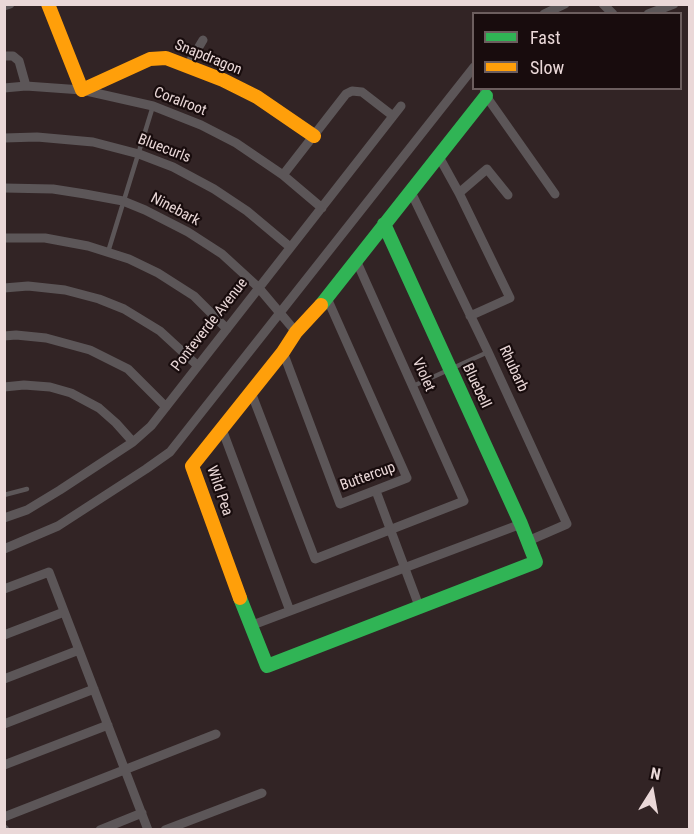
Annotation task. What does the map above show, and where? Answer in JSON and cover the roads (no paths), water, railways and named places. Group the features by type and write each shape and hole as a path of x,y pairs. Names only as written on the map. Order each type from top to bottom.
{"street":[{"path":"4,6 10,4"},
{"path":"48,4 82,90"},
{"path":"548,12 565,4"},
{"path":"653,12 674,4"},
{"path":"188,65 202,40"},
{"path":"4,56 13,56 19,61 26,86"},
{"name":"Snapdragon","path":"82,90 150,59 166,58 260,92 314,136"},
{"path":"4,549 58,526 170,452 472,70"},
{"name":"Coralroot","path":"4,87 26,86 82,90 153,106 201,125 236,143 283,176 322,208"},
{"path":"283,176 346,94 352,90 362,92 393,116"},
{"path":"485,92 555,194"},
{"name":"Wild Pea","path":"485,92 327,298 296,332 283,352 192,466 250,626 267,666 536,562"},
{"name":"Ponteverde Avenue","path":"4,518 27,510 133,442 151,426 401,106"},
{"name":"Bluecurls","path":"4,138 37,137 93,142 173,166 248,211 290,247"},
{"path":"438,155 510,298 470,316"},
{"path":"459,193 488,169 508,195"},
{"name":"Ninebark","path":"4,188 53,189 123,201 145,210 188,232 222,254 258,288 296,332"},
{"name":"Rhubarb","path":"410,190 567,524 528,541"},
{"name":"Bluebell","path":"384,224 521,524 536,562"},
{"path":"4,238 45,238 88,246 129,259 158,273 194,296 227,329"},
{"name":"Violet","path":"356,260 464,501 391,530"},
{"path":"4,288 28,286 65,290 99,299 124,309 160,331 198,366"},
{"name":"Buttercup","path":"283,352 340,504 406,478 327,298"},
{"path":"4,336 46,338 90,350 128,369 166,406"},
{"path":"4,387 50,387 71,393 99,408 133,442"},
{"path":"251,392 315,559 391,530"},
{"path":"222,429 290,611"},
{"path":"376,491 418,606"},
{"path":"250,626 521,524"},
{"path":"4,589 49,572 148,830"},
{"path":"4,635 64,612"},
{"path":"4,680 79,650"},
{"path":"4,724 94,689"},
{"path":"4,765 108,725"},
{"path":"4,817 216,735"},
{"path":"165,830 262,793"},
{"path":"100,830 142,813"}],"lane":[{"path":"108,252 153,106"},
{"path":"411,387 488,352"},
{"path":"4,495 27,489"}]}
